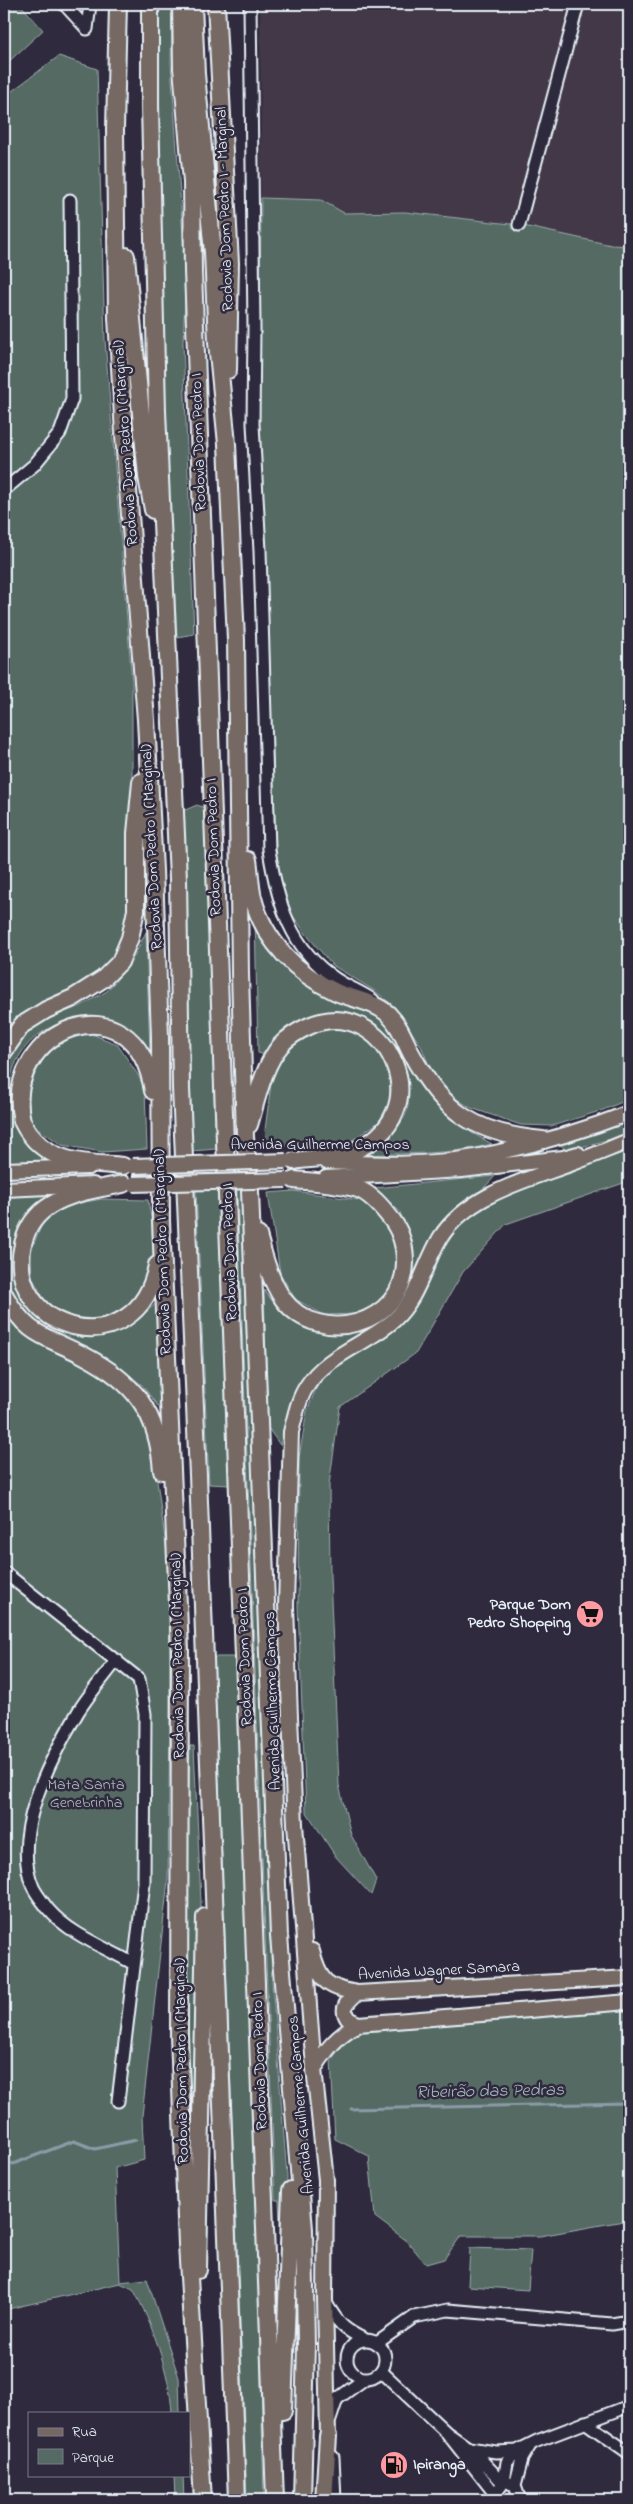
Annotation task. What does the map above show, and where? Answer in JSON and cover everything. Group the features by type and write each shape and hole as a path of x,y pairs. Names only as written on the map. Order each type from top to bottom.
{"highway":[{"name":"Rodovia Dom Pedro I (Marginal)","path":"118,4 115,132 117,318 125,451 146,720 160,1037 159,1134 161,1221 180,1650 179,2035 187,2245 203,2500"},
{"path":"150,4 152,182 163,569 178,879 181,1089 237,2500"},
{"name":"Rodovia Dom Pedro I","path":"180,4 182,68 192,182 193,271 276,2500"},
{"path":"194,4 196,74 214,254 217,343 226,444 236,640 240,798 240,974 245,1137 250,1191 282,1986 282,2060 291,2205 283,2407 276,2500"},
{"name":"Rodovia Dom Pedro I - Marginal","path":"216,4 230,263 226,444"},
{"path":"115,132 147,477 163,569"},
{"path":"4,1051 22,1025 46,1010 73,998 102,979 120,962 130,938 136,910 136,833 146,720"},
{"path":"240,798 253,898 266,929 279,949 298,969 320,985 387,1013 401,1029 411,1053 440,1098 462,1117 489,1130 515,1138 543,1140"},
{"path":"245,1137 271,1060 282,1044 299,1030 317,1022 338,1020 357,1025 372,1034 389,1050 397,1068 401,1090 398,1108 390,1124 384,1130 372,1141 350,1153 290,1161"},
{"path":"128,1166 67,1159 45,1149 32,1139 17,1110 16,1093 18,1076 24,1060 34,1045 60,1029 75,1024 107,1028 126,1038 141,1054 147,1065 159,1134"},
{"path":"250,1191 264,1255 272,1277 284,1299 302,1317 328,1326 355,1325 375,1316 389,1306 400,1290 405,1272 405,1249 395,1223 379,1203 360,1190 290,1180"},
{"path":"128,1184 66,1197 41,1212 32,1222 26,1232 20,1263 28,1293 43,1311 59,1322 79,1328 99,1328 124,1320 146,1300 154,1284 160,1251 161,1221"},
{"path":"4,1294 15,1314 24,1324 38,1334 82,1355 110,1372 138,1396 147,1408 155,1428 161,1455 169,1568 180,1650"},
{"path":"202,2463 198,2188 205,1906 211,1810"},
{"path":"282,1986 296,2121 304,2229 306,2345 302,2500"},
{"path":"324,2500 328,2436"}],"main road":[{"name":"Avenida Guilherme Campos","path":"4,1170 290,1161 374,1164 424,1162 474,1157 543,1140 629,1113"},
{"name":"Avenida Guilherme Campos","path":"4,1190 128,1184 290,1180 462,1170 563,1158 629,1140"},
{"name":"Avenida Guilherme Campos","path":"328,2436 324,2299 326,2180 314,2069 304,1914 295,1824 286,1605 291,1432 306,1386 320,1370 367,1341 406,1307 440,1238 458,1217 484,1199 517,1184 629,1140"},
{"name":"Avenida Wagner Samara","path":"304,1914 316,1966 325,1982 336,1990 357,1994 629,1978"},
{"path":"357,1994 349,2000 344,2009 348,2019 358,2024"},
{"path":"314,2069 328,2046 340,2034 358,2024 629,2002"}],"street":[{"path":"64,4 87,28 90,4"},
{"path":"250,4 254,328 253,424 260,561 269,850 275,888 281,908 294,935 305,951 318,965 337,980 360,991 387,1013"},
{"path":"519,225 578,4"},
{"path":"4,490 34,465 60,433 72,399 70,200"},
{"path":"4,1572 139,1679 145,1714 144,1883 118,2101"},
{"path":"117,1660 78,1712 46,1774 34,1806 26,1838 28,1868 33,1888 49,1910 67,1927 134,1964"},
{"path":"324,2299 337,2322 350,2333 371,2341 385,2356 381,2371"},
{"path":"366,2378 351,2372 346,2362 351,2346 371,2341 414,2317 448,2310 612,2324 629,2321"},
{"path":"336,2500 333,2454 328,2436 331,2412 337,2398 366,2378 381,2371"},
{"path":"381,2371 447,2433 468,2448 507,2483 520,2500"},
{"path":"468,2448 496,2452 517,2451 585,2422 629,2406"},
{"path":"585,2422 629,2453"},
{"path":"447,2433 495,2497 507,2483 532,2444"},
{"path":"507,2483 507,2462 517,2451"}],"shaded area":[{"path":"260,4 629,4 629,246 611,245 519,225 405,212 343,213 321,200 261,198"}],"green space":[{"path":"4,4 20,4 43,30 4,66"},
{"path":"159,4 172,4 171,64 186,279 183,342 194,634 177,637 166,435 160,200"},
{"path":"59,56 97,69 105,340 132,682 132,930 110,972 31,1019 4,1051 4,97"},
{"path":"261,198 321,200 344,213 405,212 519,225 611,245 629,246 629,1099 603,1110 552,1126 521,1125 471,1108 450,1095 431,1070 421,1046 395,1007 375,991 332,965 286,906 276,851 266,544 259,422"},
{"path":"197,805 205,808 216,1149 192,1151 183,811"},
{"path":"255,917 276,956 382,1016 445,1112 472,1133 492,1144 445,1152 364,1155 376,1148 387,1138 405,1116 408,1103 408,1089 402,1064 381,1032 370,1023 358,1017 345,1014 317,1016 291,1025 280,1033 265,1055 258,1053"},
{"path":"146,932 150,1055 137,1040 127,1033 108,1025 90,1021 72,1021 41,1033 28,1044 18,1058 12,1074 9,1093 15,1122 32,1147 46,1161 4,1162 4,1066 24,1036 50,1016 79,1007 107,991 130,964"},
{"path":"320,1028 351,1029 375,1045 389,1071 390,1100 379,1122 348,1143 268,1147 265,1130 273,1068 293,1043"},
{"path":"89,1033 117,1044 145,1089 147,1149 102,1152 62,1145 33,1125 23,1092 32,1060 57,1041"},
{"path":"629,1119 629,1134 566,1151 561,1145 565,1141"},
{"path":"629,1146 629,1181 506,1224 463,1272 416,1353 340,1407 329,1485 330,1576 339,1785 351,1835 376,1880 371,1895 336,1857 306,1811 298,1606 299,1457 307,1411 320,1379 346,1358 393,1329 411,1309 428,1274 461,1222 525,1184"},
{"path":"495,1176 440,1226 430,1243 409,1294 400,1308 375,1328 331,1352 308,1373 294,1398 280,1445 268,1428 264,1290 281,1312 302,1326 335,1333 363,1330 380,1321 397,1307 412,1276 411,1241 400,1212 375,1188"},
{"path":"196,1190 218,1190 229,1485 209,1484"},
{"path":"237,1190 243,1190 272,1982 287,2176 282,2270 279,2200 275,2200"},
{"path":"294,1191 367,1201 393,1227 399,1266 388,1300 356,1314 324,1315 295,1299 280,1273 268,1193"},
{"path":"51,1192 36,1206 15,1270 56,1325 74,1334 87,1337 112,1333 135,1321 156,1303 160,1409 142,1385 103,1357 43,1329 20,1309 4,1279 4,1194"},
{"path":"102,1199 148,1200 152,1223 153,1257 137,1303 104,1322 68,1319 45,1301 32,1277 31,1250 43,1222 68,1205"},
{"name":"Mata Santa Genebrinha","path":"4,1293 36,1343 89,1359 147,1408 169,1568 168,1880 142,2116 144,2160 115,2168 120,2282 147,2279 179,2378 180,2412 172,2412 168,2382 159,2349 147,2317 133,2289 120,2283 4,2310"},
{"path":"214,1657 236,1657 257,2221 264,2500 247,2500"},
{"path":"190,1746 194,1746 201,1903 194,2165 191,2166 186,1904"},
{"path":"629,2008 629,2220 540,2236 461,2236 444,2259 426,2264 407,2241 375,2217 369,2156 335,2139 331,2060 352,2034 374,2026"},
{"path":"470,2248 531,2250 528,2290 468,2286"},
{"path":"174,2476 183,2476 184,2500 175,2500"}],"waterway":[{"name":"Ribeirão das Pedras","path":"351,2109 629,2103"},
{"name":"Ribeirão das Pedras","path":"4,2162 13,2164 74,2141 95,2149 136,2140"}],"place":[{"name":"Parque Dom Pedro Shopping","path":"590,1614"},
{"name":"Ipiranga","path":"394,2465"}]}
